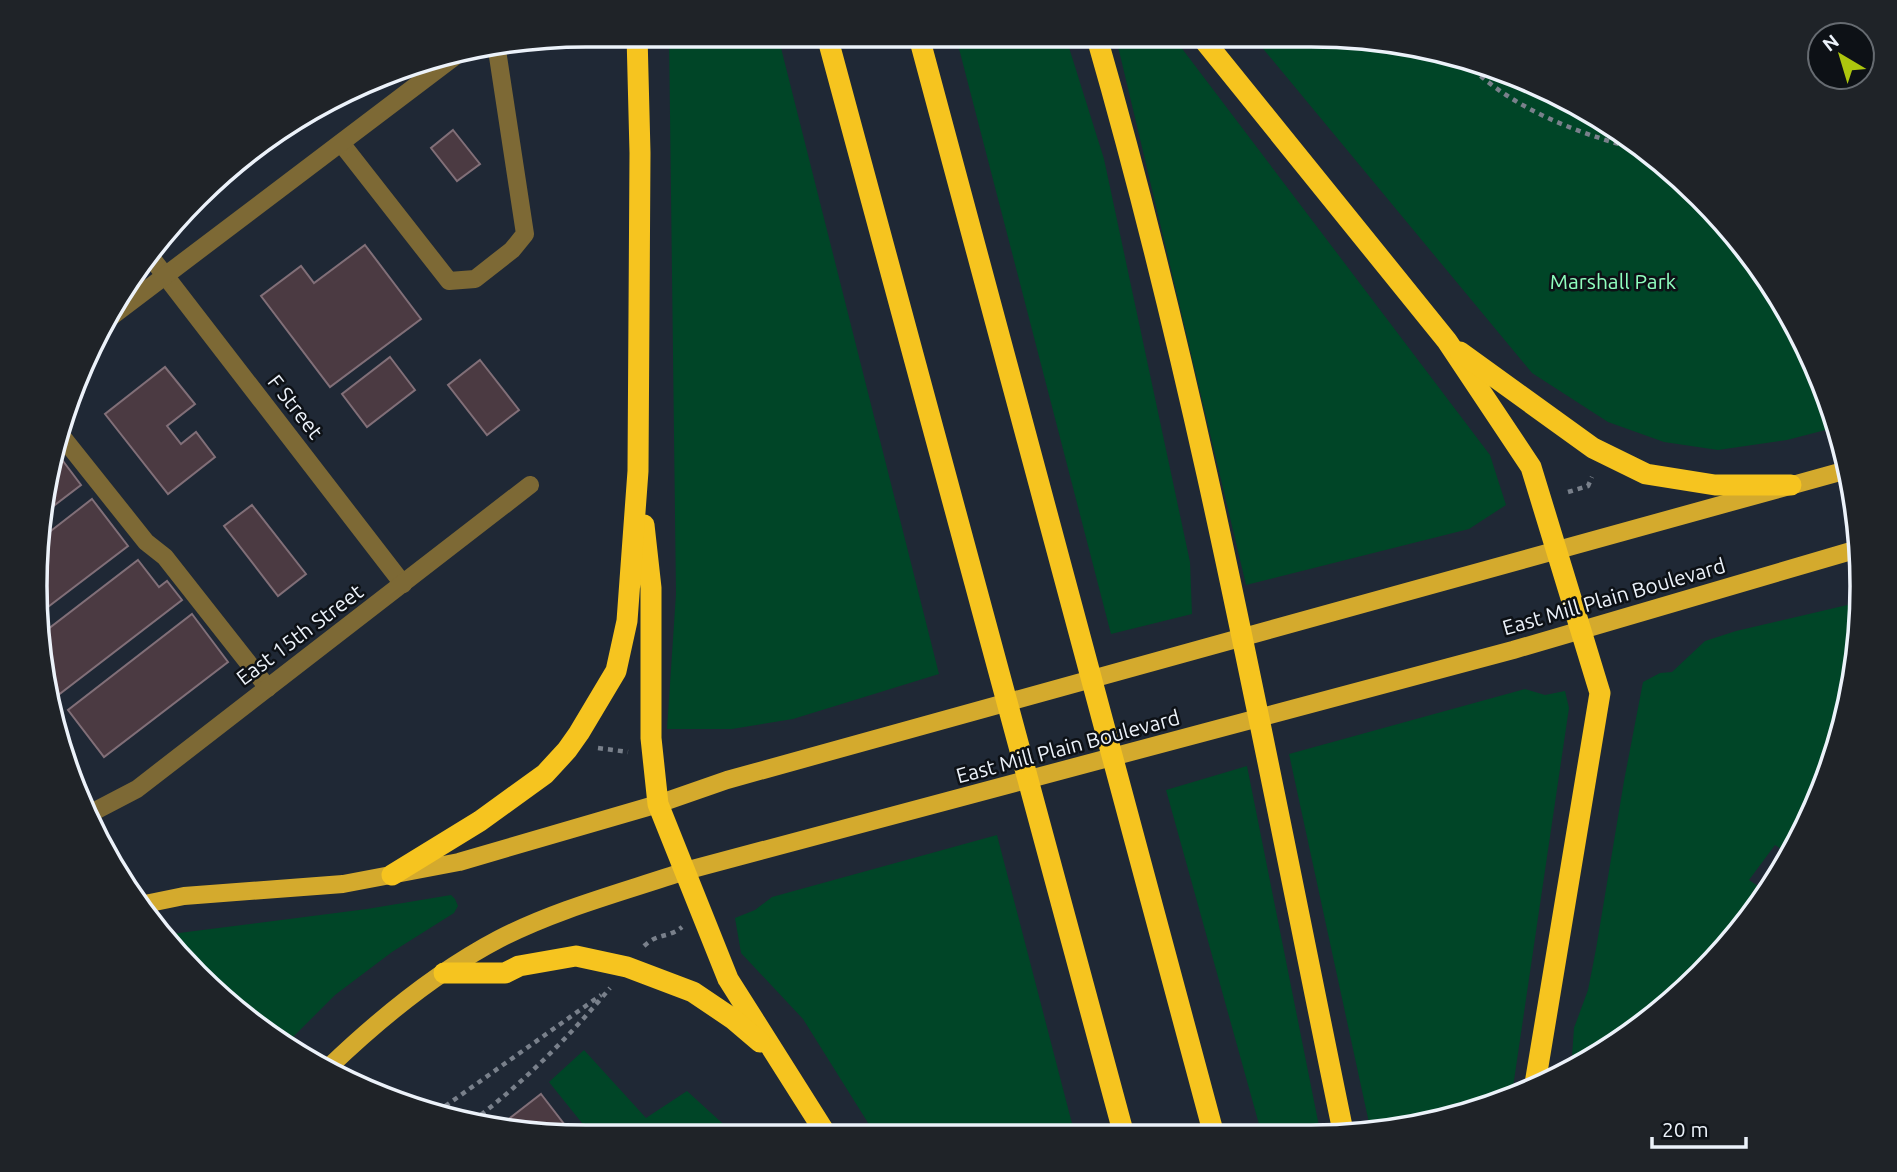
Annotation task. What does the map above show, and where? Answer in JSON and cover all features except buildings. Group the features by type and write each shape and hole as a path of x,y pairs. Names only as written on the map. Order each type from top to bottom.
{"highway":[{"path":"392,875 480,821 545,774 567,750 616,670 627,621 638,471 640,153 637,47"},
{"path":"830,47 1121,1125"},
{"path":"922,47 1211,1125"},
{"path":"1100,47 1126,138 1216,512 1342,1124"},
{"path":"1209,47 1447,341 1531,467 1600,693 1537,1075"},
{"path":"1447,341 1593,448 1646,474 1715,485 1791,485"},
{"path":"638,471 651,588 651,738 658,804 728,979 820,1125"},
{"path":"444,973 505,973 519,966 576,956 627,967 693,992 733,1018 779,1058"}],"main road":[{"path":"151,903 184,896 343,884 459,862 658,804 727,780 1837,473"},
{"name":"East Mill Plain Boulevard","path":"334,1062 379,1021 444,973 499,939 551,917 685,871 1582,631 1849,552"}],"street":[{"path":"341,143 449,281 475,279 512,250 524,234 499,55"},
{"path":"126,306 439,68"},
{"name":"F Street","path":"155,263 403,584"},
{"path":"67,443 146,542 165,557 268,688"},
{"name":"East 15th Street","path":"96,810 137,789 530,485"}],"path":[{"path":"1477,74 1503,94 1534,110 1578,130 1615,142"},
{"path":"1568,492 1588,486 1595,471"},
{"path":"597,747 633,752"},
{"path":"641,949 654,937 673,934 701,911"},
{"path":"446,1106 608,991 514,1090 482,1114"}],"green space":[{"path":"669,47 781,47 939,674 793,719 732,729 667,729 676,594"},
{"path":"959,47 1069,47 1104,159 1190,562 1192,614 1111,634"},
{"path":"1118,47 1181,47 1490,455 1506,505 1469,529 1246,585"},
{"name":"Marshall Park","path":"1262,47 1346,48 1450,66 1517,88 1580,119 1610,138 1666,181 1692,205 1738,258 1778,317 1794,348 1809,380 1826,430 1787,440 1718,450 1664,442 1608,422 1532,373"},
{"path":"1849,604 1839,691 1821,759 1809,792 1781,849 1775,845 1749,880 1758,886 1716,941 1692,967 1639,1013 1572,1057 1574,1028 1588,990 1596,949 1643,682 1660,673 1672,672 1705,641"},
{"path":"1525,689 1545,695 1565,691 1569,708 1513,1085 1450,1106 1369,1121 1289,754"},
{"path":"1247,766 1319,1125 1259,1125 1166,790"},
{"path":"997,835 1072,1125 869,1125 803,1019 741,953 735,918 755,910 772,897"},
{"path":"451,895 458,906 454,913 392,952 335,995 293,1037 231,991 175,933 367,909"},
{"path":"584,1050 646,1118 687,1091 724,1125 584,1125 549,1082"}]}
